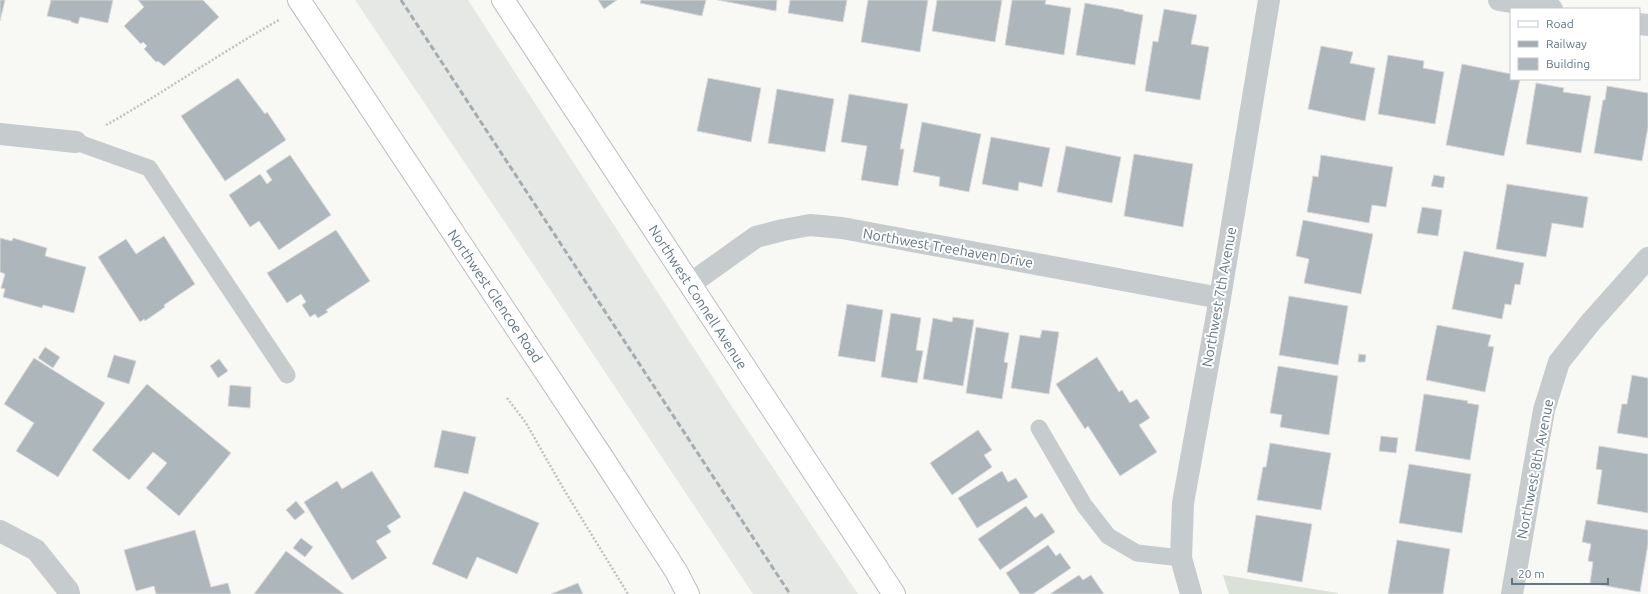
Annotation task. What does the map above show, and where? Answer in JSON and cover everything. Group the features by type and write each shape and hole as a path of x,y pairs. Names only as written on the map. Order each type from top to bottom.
{"street":[{"name":"Northwest Glencoe Road","path":"299,0 614,475 676,571 688,594"},
{"name":"Northwest Connell Avenue","path":"503,0 894,594"},
{"name":"Northwest 7th Avenue","path":"1191,594 1181,558 1183,503 1220,298 1269,0"},
{"path":"1499,0 1546,8"},
{"path":"0,134 76,142"},
{"name":"Northwest Treehaven Drive","path":"690,284 756,237 810,225 842,228 1220,298"},
{"name":"Northwest 8th Avenue","path":"1512,594 1544,410 1559,362 1590,322 1648,258"},
{"path":"0,531 36,550 68,590 69,594"}],"lane":[{"path":"76,142 149,168 287,375"},
{"path":"1039,428 1084,505 1108,536 1137,553 1181,558"}],"path":[{"path":"136,108 243,40 266,28"},
{"path":"507,398 526,423 563,488 628,594"}],"shaded area":[{"path":"355,0 468,0 734,410 858,594 753,594"},
{"path":"1223,575 1338,593 1338,594 1229,594"}],"building":[{"path":"0,0 5,0 0,21"},
{"path":"51,0 113,0 108,23 80,17 78,24 47,16"},
{"path":"138,0 203,0 219,17 164,66 158,61 156,62 144,49 147,46 143,42 141,44 124,26 144,7"},
{"path":"598,0 617,0 604,9"},
{"path":"641,0 706,0 702,16 640,3"},
{"path":"717,0 777,0 776,11"},
{"path":"790,0 847,0 843,22 788,13"},
{"path":"868,0 928,0 920,52 861,42"},
{"path":"937,0 1002,0 995,42 932,31"},
{"path":"1012,0 1046,0 1045,4 1071,8 1064,55 1005,45"},
{"path":"1085,3 1143,15 1135,65 1076,55"},
{"path":"1164,9 1197,15 1191,44 1209,47 1200,100 1145,91 1153,41 1158,42"},
{"path":"1321,46 1353,52 1350,63 1375,68 1365,121 1308,109"},
{"path":"1388,55 1424,61 1423,68 1444,72 1435,124 1378,114"},
{"path":"1462,64 1510,74 1510,80 1520,80 1504,156 1446,145"},
{"path":"238,78 265,114 267,112 286,140 225,181 181,116"},
{"path":"708,78 761,88 751,142 697,131"},
{"path":"1536,83 1564,88 1563,92 1591,96 1581,153 1526,144"},
{"path":"1607,86 1648,93 1648,127 1642,161 1594,153 1603,100 1605,100"},
{"path":"777,89 834,99 825,152 768,143"},
{"path":"849,94 908,104 900,149 904,149 898,186 861,180 867,146 841,142"},
{"path":"922,122 981,134 969,192 939,186 940,177 913,172"},
{"path":"991,137 1050,148 1042,187 1019,182 1018,191 982,184"},
{"path":"1066,146 1121,157 1112,203 1057,192"},
{"path":"1134,154 1193,164 1183,227 1124,216"},
{"path":"290,155 331,215 279,250 259,221 250,227 229,195 260,174 267,184 272,180 266,171"},
{"path":"1321,155 1393,167 1386,207 1372,205 1369,223 1307,212 1313,176 1318,177"},
{"path":"1434,175 1445,177 1443,188 1431,186"},
{"path":"1507,184 1588,197 1583,228 1552,223 1546,257 1496,249"},
{"path":"1422,207 1442,210 1438,236 1417,233"},
{"path":"1303,220 1373,234 1361,294 1304,283 1309,259 1296,256"},
{"path":"336,230 370,281 326,310 328,312 318,318 315,314 310,317 302,305 306,302 301,294 287,303 267,273"},
{"path":"164,236 195,284 164,305 165,307 145,321 144,319 140,322 98,257 126,239 136,254"},
{"path":"0,238 12,241 13,238 47,248 45,256 86,267 74,313 43,305 42,308 3,297 5,289 1,288 5,274 0,272"},
{"path":"1464,251 1524,263 1520,285 1515,284 1511,305 1505,304 1502,319 1452,309"},
{"path":"1289,296 1348,306 1338,365 1279,355"},
{"path":"847,304 883,310 875,362 838,356"},
{"path":"891,313 921,318 916,350 923,351 917,383 881,377"},
{"path":"953,317 974,320 963,386 923,379 933,318 952,322"},
{"path":"1437,325 1491,335 1488,346 1494,347 1485,392 1426,380"},
{"path":"976,327 1009,333 1004,362 1008,363 1002,399 966,393"},
{"path":"1042,330 1059,332 1049,394 1011,388 1020,335 1040,338"},
{"path":"45,347 60,357 53,368 38,358"},
{"path":"1359,354 1366,355 1365,362 1358,362"},
{"path":"114,355 136,361 129,384 107,377"},
{"path":"1097,357 1119,392 1122,390 1130,403 1137,399 1150,418 1139,425 1157,452 1120,476 1088,426 1085,429 1056,384"},
{"path":"34,358 105,403 58,477 16,451 34,423 4,404"},
{"path":"219,359 228,371 218,378 210,366"},
{"path":"1278,366 1338,376 1329,435 1280,427 1282,415 1270,413"},
{"path":"1632,375 1648,378 1648,438 1617,433 1622,404 1627,404"},
{"path":"147,384 231,453 179,516 146,488 167,463 153,452 129,480 92,450"},
{"path":"230,385 251,387 250,408 228,406"},
{"path":"1424,394 1468,401 1467,403 1479,405 1470,460 1415,451"},
{"path":"442,430 476,437 468,474 434,467"},
{"path":"978,430 992,450 984,455 992,467 952,495 930,463"},
{"path":"1381,436 1398,438 1396,453 1379,451"},
{"path":"1270,443 1331,453 1321,510 1257,500 1263,467 1266,467"},
{"path":"1599,446 1648,454 1648,513 1597,504 1602,470 1596,469"},
{"path":"1409,464 1471,474 1462,533 1399,523"},
{"path":"372,471 401,517 387,526 391,532 376,541 387,558 352,580 304,502 337,481 342,489"},
{"path":"1002,471 1008,482 1016,478 1028,497 977,528 958,498"},
{"path":"464,491 539,523 517,574 477,557 467,579 432,564"},
{"path":"296,501 305,512 295,520 286,510"},
{"path":"1026,506 1035,518 1042,513 1055,532 1000,570 978,539"},
{"path":"1256,515 1312,524 1302,582 1247,572"},
{"path":"1586,520 1648,530 1648,544 1640,592 1590,583 1593,562 1588,561 1591,544 1582,542"},
{"path":"195,530 211,587 228,583 231,594 156,594 154,586 136,591 124,550"},
{"path":"301,538 313,547 305,557 293,548"},
{"path":"1397,540 1450,549 1443,594 1388,594"},
{"path":"1048,545 1056,556 1060,553 1071,568 1033,594 1020,594 1006,573"},
{"path":"286,551 344,594 254,594"},
{"path":"1079,575 1083,580 1091,575 1104,594 1050,594"},
{"path":"578,583 583,594 551,594"}],"railway":[{"path":"401,0 790,594"}]}
